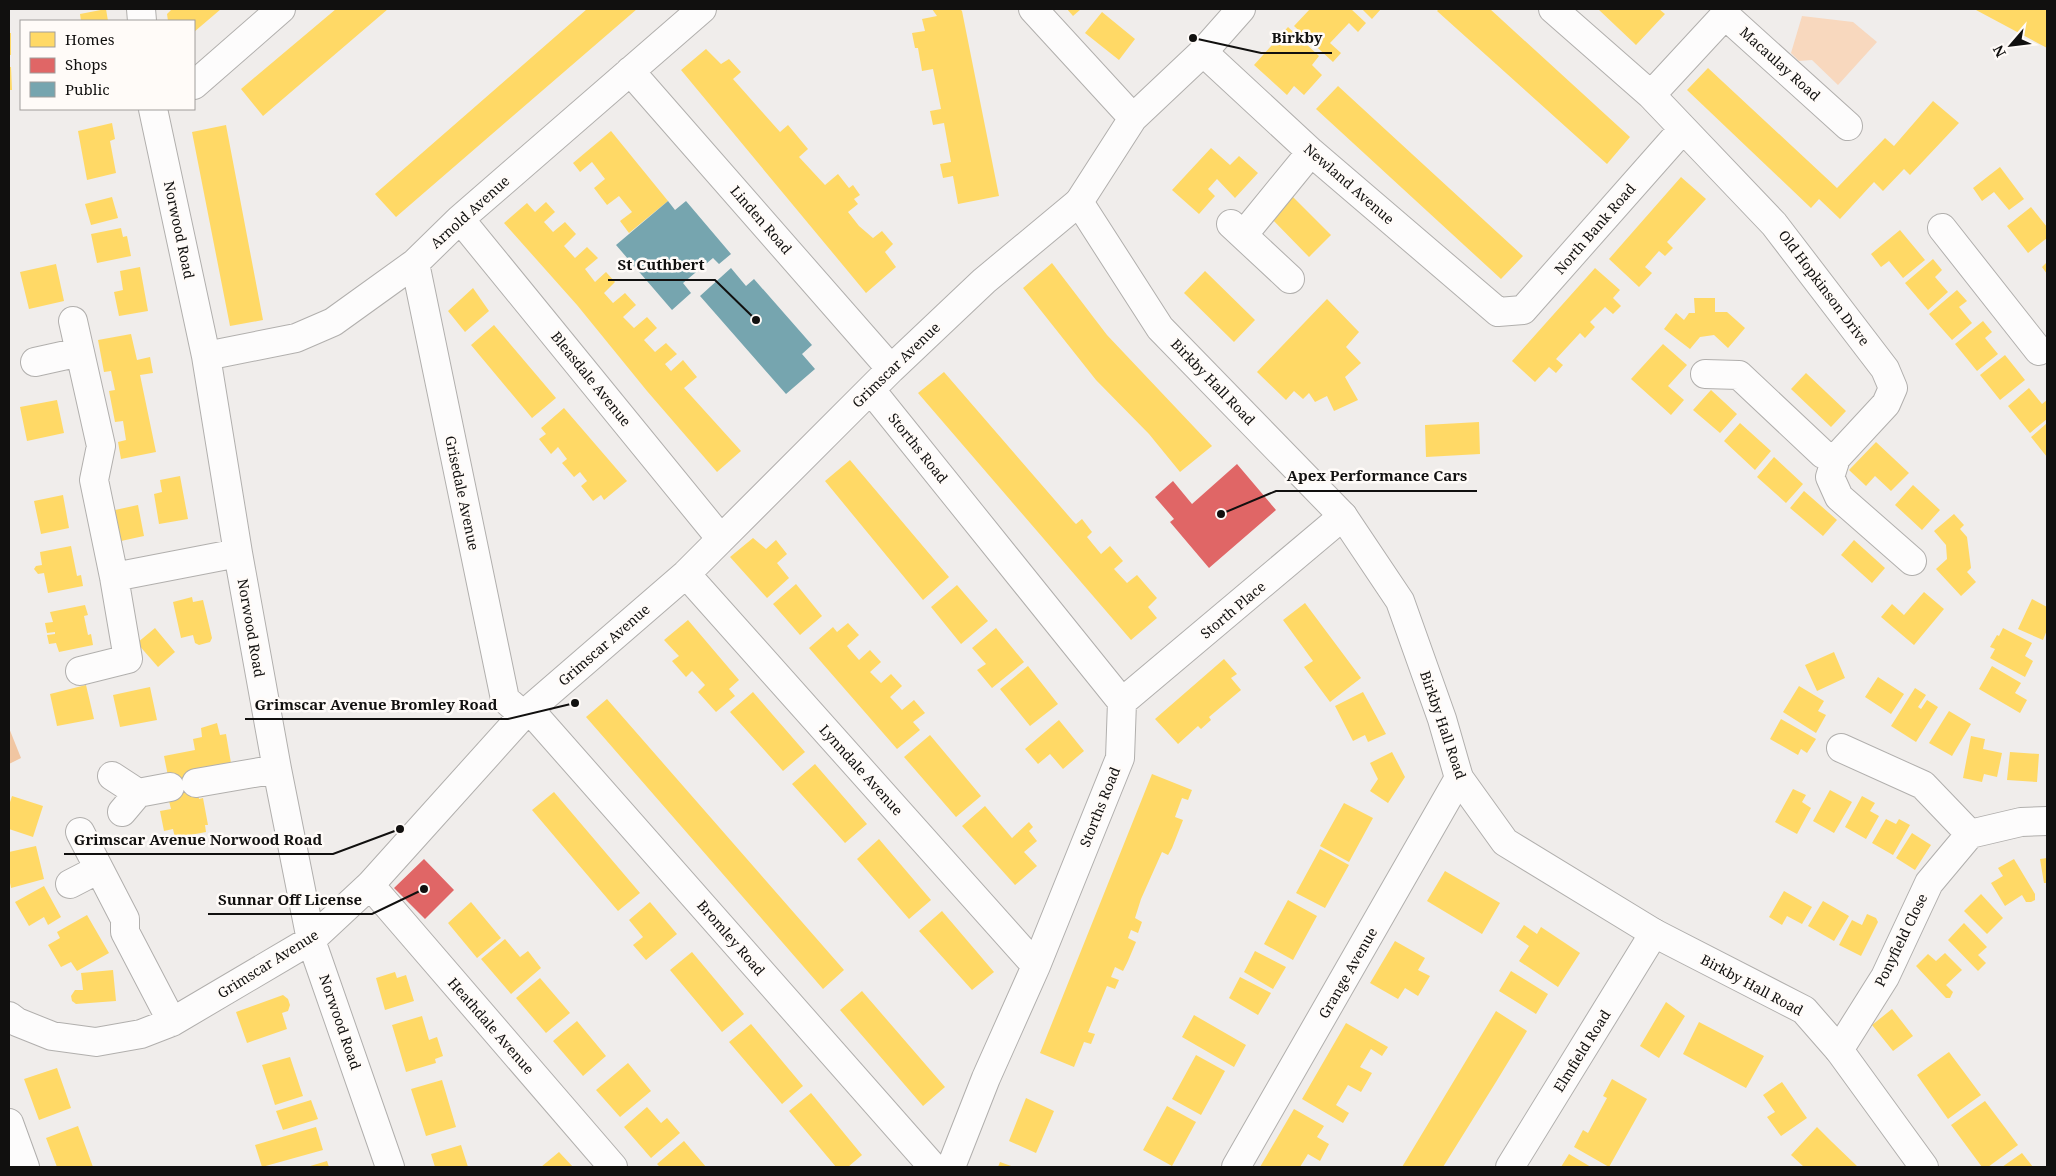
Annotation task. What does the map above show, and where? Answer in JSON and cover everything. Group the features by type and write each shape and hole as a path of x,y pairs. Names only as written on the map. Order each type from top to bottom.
{"street":[{"path":"195,84 281,9"},
{"name":"Arnold Avenue","path":"206,356 296,338 333,322 415,263 460,219 702,9"},
{"path":"1033,9 1133,118"},
{"name":"Grimscar Avenue","path":"9,1016 16,1022 52,1036 96,1042 141,1034 172,1022 311,940 370,885 526,712 686,574 891,370 984,281 1079,202 1133,118 1203,52 1241,9"},
{"path":"1553,9 1651,95 1683,129"},
{"name":"Macaulay Road","path":"1651,95 1725,15 1848,126"},
{"name":"Newland Avenue","path":"1203,52 1311,152 1498,312"},
{"name":"Linden Road","path":"630,71 891,370"},
{"name":"Norwood Road","path":"158,112 206,356 238,553 277,768 311,940 390,1167"},
{"name":"North Bank Road","path":"1498,312 1523,310 1683,129"},
{"name":"Old Hopkinson Drive","path":"1683,129 1781,232 1885,369 1893,388 1886,404 1836,458"},
{"path":"1290,278 1237,229 1311,152"},
{"name":"Birkby Hall Road","path":"1079,202 1160,328 1343,516 1400,601 1442,719 1459,778 1505,842 1654,934 1804,1010 1839,1050 1924,1167"},
{"name":"Bleasdale Avenue","path":"460,219 721,538"},
{"path":"1942,228 2044,352"},
{"name":"Grisedale Avenue","path":"415,263 505,699 526,712"},
{"path":"73,321 101,446 94,480 128,658 80,671"},
{"path":"35,362 80,352"},
{"path":"1705,374 1739,374 1823,454 1836,458 1830,477 1839,497 1912,562"},
{"name":"Storths Road","path":"871,390 1122,702 1120,758 1036,966 986,1078 951,1167"},
{"name":"Storth Place","path":"1122,702 1343,516"},
{"path":"114,577 238,553"},
{"name":"Lynndale Avenue","path":"686,574 1036,966"},
{"name":"Bromley Road","path":"526,712 933,1167"},
{"path":"1841,748 1923,786 1970,834 2022,822 2047,821"},
{"path":"196,783 277,768"},
{"path":"112,776 130,803 170,787"},
{"name":"Grange Avenue","path":"1236,1167 1459,778"},
{"path":"80,832 125,919 125,932 172,1022"},
{"name":"Ponyfield Close","path":"1839,1050 1885,977 1929,883 1970,834"},
{"path":"70,884 99,869"},
{"name":"Heathdale Avenue","path":"370,885 613,1167"},
{"name":"Elmfield Road","path":"1510,1167 1654,934"},
{"path":"9,1123 25,1167"}],"shaded area":[{"path":"1802,16 1853,22 1877,42 1838,85 1812,60 1799,61 1791,53"},
{"path":"9,728 21,758 9,764"}],"building: Homes":[{"path":"106,9 108,20 81,20 80,14"},
{"path":"172,9 221,9 195,31 195,20 168,20 167,14"},
{"path":"336,9 388,9 263,116 241,89"},
{"path":"587,9 637,9 396,217 375,194"},
{"path":"932,9 960,9 962,11 999,196 958,204 953,176 943,178 940,164 951,162 944,123 933,125 930,111 941,109 933,69 922,71 918,48 915,48 912,33 925,31 922,19 937,16"},
{"path":"1067,9 1081,9 1073,16"},
{"path":"1310,9 1351,9 1366,23 1358,32 1349,23 1330,43 1341,53 1333,62 1294,26"},
{"path":"1362,9 1381,9 1372,19"},
{"path":"1439,9 1490,9 1630,137 1607,164 1437,11"},
{"path":"1598,9 1659,9 1665,14 1636,45"},
{"path":"2047,9 2047,48 1976,10"},
{"path":"1102,12 1135,39 1119,60 1085,33"},
{"path":"1288,27 1319,56 1312,65 1322,75 1304,95 1294,86 1287,95 1254,65"},
{"path":"9,33 11,33 11,55 9,55"},
{"path":"706,49 721,64 729,59 741,72 733,79 780,132 788,125 808,149 799,157 825,185 838,174 849,188 853,185 860,195 854,199 858,204 848,212 859,226 873,238 882,231 893,244 885,252 896,267 866,293 681,70"},
{"path":"9,67 11,67 12,90 9,90"},
{"path":"1708,68 1837,188 1885,138 1894,146 1933,101 1959,123 1910,175 1904,169 1883,191 1874,182 1840,219 1819,199 1811,208 1687,90"},
{"path":"1338,86 1523,256 1501,279 1316,109"},
{"path":"112,123 115,139 110,141 116,173 87,180 78,131"},
{"path":"226,125 263,320 230,326 192,132"},
{"path":"611,131 668,201 629,233 620,221 632,212 619,196 607,205 594,188 605,179 592,162 580,172 573,163"},
{"path":"1211,148 1230,165 1239,156 1258,173 1235,198 1217,179 1208,189 1215,196 1199,214 1172,190"},
{"path":"2000,167 2024,199 2009,210 1994,192 1982,201 1973,188"},
{"path":"1681,177 1706,199 1667,242 1673,248 1665,256 1659,251 1645,267 1652,273 1639,287 1609,259"},
{"path":"1289,193 1331,235 1309,257 1269,216"},
{"path":"112,197 118,218 91,225 85,204"},
{"path":"546,202 555,212 544,222 553,232 565,222 576,234 564,246 575,258 587,247 598,258 585,269 595,282 606,272 615,282 604,293 613,303 625,293 636,305 623,317 634,328 647,317 657,328 644,340 655,352 666,343 677,354 665,364 671,371 683,360 697,377 684,388 741,451 717,472 647,391 577,305 504,223 527,203 535,212"},
{"path":"2031,207 2047,227 2047,238 2028,253 2007,226"},
{"path":"121,228 123,237 127,236 131,256 97,263 91,234"},
{"path":"1900,230 1925,260 1903,278 1889,261 1881,267 1871,254"},
{"path":"1933,259 1942,270 1935,277 1948,292 1928,310 1905,283"},
{"path":"2047,262 2047,274 2042,267"},
{"path":"1052,263 1107,335 1212,446 1180,472 1149,434 1096,380 1023,288"},
{"path":"56,264 64,301 29,309 20,272"},
{"path":"140,267 148,311 119,316 114,292 123,290 120,271"},
{"path":"1595,268 1620,290 1613,298 1621,306 1613,314 1605,307 1590,322 1595,327 1585,338 1580,333 1556,359 1563,365 1556,373 1549,367 1535,382 1512,361"},
{"path":"1205,271 1255,320 1234,342 1184,293"},
{"path":"473,288 489,311 465,332 448,311"},
{"path":"1957,290 1967,301 1959,307 1972,323 1952,340 1929,314"},
{"path":"1694,298 1715,298 1715,312 1727,312 1745,328 1728,348 1714,335 1700,337 1690,349 1664,329 1676,313 1684,320 1689,313 1695,313"},
{"path":"1327,299 1359,332 1346,347 1361,363 1345,377 1358,400 1334,411 1327,396 1315,402 1309,393 1303,399 1294,391 1286,400 1257,372"},
{"path":"1983,321 1992,332 1985,338 1998,354 1977,371 1955,344"},
{"path":"494,325 556,398 532,418 471,345"},
{"path":"131,334 137,360 150,357 153,373 140,375 156,452 121,459 118,442 126,440 123,421 115,422 109,391 115,390 111,371 104,372 98,340"},
{"path":"1663,344 1687,365 1668,386 1684,400 1671,415 1631,379"},
{"path":"2005,355 2025,380 2000,400 1980,375"},
{"path":"944,372 1073,521 1076,524 1082,519 1092,532 1087,537 1101,554 1110,546 1123,561 1114,569 1127,583 1137,575 1157,598 1148,607 1157,618 1131,640 918,393"},
{"path":"1806,373 1846,411 1831,427 1791,389"},
{"path":"2029,388 2042,404 2047,400 2047,419 2030,433 2008,406"},
{"path":"1711,390 1737,414 1720,433 1693,410"},
{"path":"57,400 64,433 27,441 20,407"},
{"path":"564,408 627,481 604,500 601,495 593,501 581,486 587,481 580,472 574,477 562,463 567,459 558,447 551,454 539,439 546,434 541,428"},
{"path":"1479,422 1480,454 1426,457 1425,425"},
{"path":"1740,423 1771,451 1755,470 1724,441"},
{"path":"2047,423 2047,457 2031,437"},
{"path":"1876,442 1909,473 1891,491 1875,476 1866,486 1849,470"},
{"path":"1774,457 1803,484 1786,503 1757,477"},
{"path":"850,460 949,577 923,600 825,481"},
{"path":"180,476 188,519 159,524 154,494 162,492 160,480"},
{"path":"1913,485 1940,510 1922,530 1895,505"},
{"path":"1804,491 1837,520 1823,536 1790,508"},
{"path":"63,495 69,528 41,534 34,501"},
{"path":"138,505 144,536 121,541 115,510"},
{"path":"1954,514 1964,525 1960,529 1967,537 1971,568 1967,572 1976,582 1961,596 1936,569 1947,559 1946,545 1934,531"},
{"path":"753,538 766,549 776,540 787,554 777,563 789,578 767,598 730,557"},
{"path":"1854,540 1885,568 1872,583 1841,555"},
{"path":"71,546 77,576 81,575 83,586 48,593 44,573 38,574 34,569 36,566 42,565 40,552"},
{"path":"796,584 822,616 800,635 773,604"},
{"path":"957,585 988,621 961,644 931,607"},
{"path":"1924,592 1944,609 1914,645 1881,617 1892,604 1904,615"},
{"path":"192,597 193,602 203,600 212,638 210,642 199,645 195,643 193,635 181,638 173,602"},
{"path":"2032,599 2047,607 2047,630 2043,640 2018,629"},
{"path":"1305,603 1361,678 1330,702 1304,667 1313,661 1283,620"},
{"path":"85,605 88,615 84,616 88,635 91,634 93,645 59,652 56,643 49,644 47,635 55,634 55,632 47,633 45,623 53,622 50,612"},
{"path":"688,620 739,680 729,689 735,696 716,712 698,692 705,685 692,671 686,677 672,661 679,656 664,640"},
{"path":"848,623 859,635 847,646 852,652 859,660 870,650 881,662 870,672 881,683 891,674 902,686 890,697 902,710 914,700 925,713 913,722 920,730 897,749 809,648 833,627 837,632"},
{"path":"155,628 175,652 158,667 137,643"},
{"path":"996,628 1024,662 992,688 977,670 986,664 972,648"},
{"path":"2003,628 2032,643 2025,656 2033,661 2025,677 1990,658 1995,649 1990,647"},
{"path":"1834,652 1845,678 1817,691 1805,665"},
{"path":"1224,659 1237,674 1231,678 1241,690 1209,717 1211,720 1201,729 1198,726 1178,744 1155,719"},
{"path":"1028,666 1058,704 1030,726 1000,689"},
{"path":"1992,666 2021,683 2015,693 2027,700 2020,713 1979,689"},
{"path":"1878,677 1904,694 1891,714 1865,697"},
{"path":"86,685 94,719 57,726 50,694"},
{"path":"1799,686 1824,701 1818,711 1826,715 1816,733 1783,712"},
{"path":"150,687 157,720 120,727 113,695"},
{"path":"1915,688 1926,695 1918,707 1921,709 1927,700 1938,707 1916,742 1891,726"},
{"path":"753,692 805,752 783,771 730,712"},
{"path":"1363,692 1386,734 1368,742 1365,735 1353,741 1335,706"},
{"path":"607,699 844,970 823,989 586,717"},
{"path":"1949,711 1971,724 1952,756 1929,743"},
{"path":"1781,719 1816,739 1807,753 1801,749 1798,755 1770,739"},
{"path":"1059,720 1084,751 1063,769 1050,754 1038,764 1025,749"},
{"path":"217,723 220,735 226,734 231,763 205,769 205,767 194,769 199,799 203,798 208,825 205,825 206,832 175,838 173,829 164,831 160,811 171,809 169,801 173,801 164,756 195,750 193,739 202,737 201,728"},
{"path":"930,735 981,796 956,817 904,757"},
{"path":"1971,736 1985,739 1983,749 2002,753 1997,777 1984,774 1982,782 1963,778"},
{"path":"1392,752 1405,777 1388,803 1370,791 1378,779 1370,763"},
{"path":"2010,752 2039,754 2037,782 2007,780"},
{"path":"815,764 867,824 845,843 792,784"},
{"path":"1152,774 1192,790 1188,800 1182,798 1175,817 1183,820 1172,848 1168,855 1162,852 1141,899 1135,918 1142,922 1138,933 1131,930 1128,938 1136,942 1128,961 1123,971 1115,967 1111,977 1119,980 1115,989 1107,986 1088,1032 1095,1034 1091,1044 1084,1042 1074,1067 1040,1053"},
{"path":"1793,789 1806,795 1802,802 1811,808 1797,834 1775,822"},
{"path":"1830,790 1852,802 1834,833 1813,821"},
{"path":"554,792 640,893 618,911 532,810"},
{"path":"12,796 43,806 33,837 9,829 9,805"},
{"path":"1862,796 1875,803 1870,811 1879,816 1866,839 1845,827"},
{"path":"1344,803 1373,818 1349,862 1320,846"},
{"path":"985,806 1012,838 1029,822 1033,827 1029,831 1037,841 1024,852 1037,866 1015,885 962,826"},
{"path":"1886,819 1896,824 1899,819 1910,825 1893,855 1872,843"},
{"path":"1912,833 1931,845 1915,870 1896,858"},
{"path":"879,839 931,900 909,919 857,859"},
{"path":"36,846 44,879 11,888 9,852"},
{"path":"1320,849 1349,865 1325,908 1296,893"},
{"path":"2047,858 2047,883 2044,883 2040,859"},
{"path":"2014,859 2035,894 2035,900 2026,902 2022,895 2005,906 1991,883 2003,876 1998,868"},
{"path":"1445,871 1500,903 1482,934 1427,901"},
{"path":"44,886 61,917 48,925 44,917 29,926 15,902"},
{"path":"1784,891 1812,907 1802,924 1787,916 1782,925 1769,917"},
{"path":"1981,894 2003,918 1987,934 1964,911"},
{"path":"1288,900 1317,916 1293,960 1264,944"},
{"path":"1823,901 1849,916 1834,941 1808,926"},
{"path":"471,902 501,938 477,958 448,923"},
{"path":"650,902 677,934 646,960 633,945 643,937 629,920"},
{"path":"942,911 994,972 972,990 919,931"},
{"path":"1867,914 1876,918 1878,922 1861,956 1839,945 1852,920 1862,925"},
{"path":"87,915 109,953 77,971 71,962 61,967 48,945 60,938 57,932"},
{"path":"1964,923 1987,947 1978,955 1986,963 1978,971 1948,940"},
{"path":"1524,925 1537,934 1541,927 1580,953 1558,987 1519,961 1529,946 1516,937"},
{"path":"505,939 520,957 528,951 541,968 511,994 481,959"},
{"path":"1395,941 1425,958 1418,970 1430,976 1418,996 1405,988 1398,999 1370,983"},
{"path":"1255,951 1286,967 1273,989 1244,972"},
{"path":"692,952 744,1014 722,1032 670,970"},
{"path":"1945,953 1962,970 1946,985 1953,992 1950,998 1946,998 1916,966 1928,954 1936,961"},
{"path":"113,970 116,1001 76,1004 72,1001 71,996 75,990 83,990 81,973"},
{"path":"1511,971 1548,994 1536,1014 1499,991"},
{"path":"395,972 397,978 406,975 414,1001 385,1010 376,978"},
{"path":"1240,977 1271,993 1258,1015 1229,998"},
{"path":"540,978 570,1013 546,1033 516,998"},
{"path":"862,991 945,1087 923,1106 840,1010"},
{"path":"283,995 288,999 290,1005 288,1011 282,1013 287,1029 247,1043 236,1012"},
{"path":"1666,1002 1685,1016 1659,1058 1640,1046"},
{"path":"1892,1009 1913,1036 1893,1051 1872,1025"},
{"path":"1496,1011 1527,1031 1443,1167 1402,1167"},
{"path":"1194,1015 1246,1045 1234,1067 1182,1037"},
{"path":"422,1016 429,1040 437,1037 443,1056 435,1059 436,1063 406,1072 392,1025"},
{"path":"577,1021 606,1056 583,1076 553,1041"},
{"path":"1699,1022 1764,1056 1746,1088 1683,1054"},
{"path":"1346,1023 1388,1047 1382,1056 1371,1049 1360,1067 1372,1073 1361,1092 1348,1085 1336,1105 1349,1113 1343,1123 1302,1099"},
{"path":"751,1024 803,1086 782,1104 729,1042"},
{"path":"1949,1052 1981,1095 1948,1119 1917,1075"},
{"path":"1196,1055 1225,1071 1201,1115 1172,1099"},
{"path":"290,1057 303,1096 275,1105 262,1065"},
{"path":"628,1063 651,1091 620,1117 596,1090"},
{"path":"57,1068 71,1108 39,1120 24,1079"},
{"path":"1612,1079 1647,1099 1609,1167 1574,1147 1583,1130 1588,1133 1607,1098 1603,1096"},
{"path":"442,1080 456,1127 426,1136 411,1089"},
{"path":"1782,1082 1807,1118 1781,1136 1767,1117 1775,1112 1763,1095"},
{"path":"811,1093 862,1155 848,1167 836,1167 789,1111"},
{"path":"1026,1098 1054,1111 1036,1153 1009,1141"},
{"path":"311,1100 318,1119 283,1130 276,1111"},
{"path":"1985,1101 2018,1145 1988,1167 1982,1167 1951,1125"},
{"path":"1167,1106 1196,1122 1172,1166 1143,1150"},
{"path":"647,1107 661,1123 667,1118 680,1133 651,1158 624,1127"},
{"path":"1294,1109 1324,1126 1317,1137 1329,1144 1320,1161 1308,1154 1300,1167 1260,1167"},
{"path":"78,1126 93,1167 57,1167 46,1138"},
{"path":"316,1127 323,1150 262,1167 255,1145"},
{"path":"1817,1127 1858,1167 1804,1167 1791,1155"},
{"path":"684,1141 706,1167 660,1167 657,1164"},
{"path":"461,1145 468,1167 435,1167 431,1154"},
{"path":"559,1152 573,1167 541,1167"},
{"path":"2022,1153 2033,1167 2002,1167"},
{"path":"1569,1154 1591,1167 1561,1167"},
{"path":"327,1161 329,1167 307,1167"},
{"path":"1000,1162 1014,1167 998,1167"}],"building: Shops":[{"path":"1237,464 1276,510 1209,568 1170,522 1174,519 1155,497 1173,481 1192,504"},
{"path":"424,859 454,890 425,919 394,888"}],"building: Public":[{"path":"668,201 675,210 686,201 731,254 719,264 713,258 683,283 691,293 672,310 616,245"},
{"path":"731,268 746,286 754,279 812,345 802,354 815,369 786,394 700,296"}],"place":[{"name":"Birkby","path":"1193,38"},
{"name":"St Cuthbert","path":"756,320"},
{"name":"Apex Performance Cars","path":"1221,514"},
{"name":"Grimscar Avenue Bromley Road","path":"575,703"},
{"name":"Grimscar Avenue Norwood Road","path":"400,829"},
{"name":"Sunnar Off License","path":"424,889"}]}
